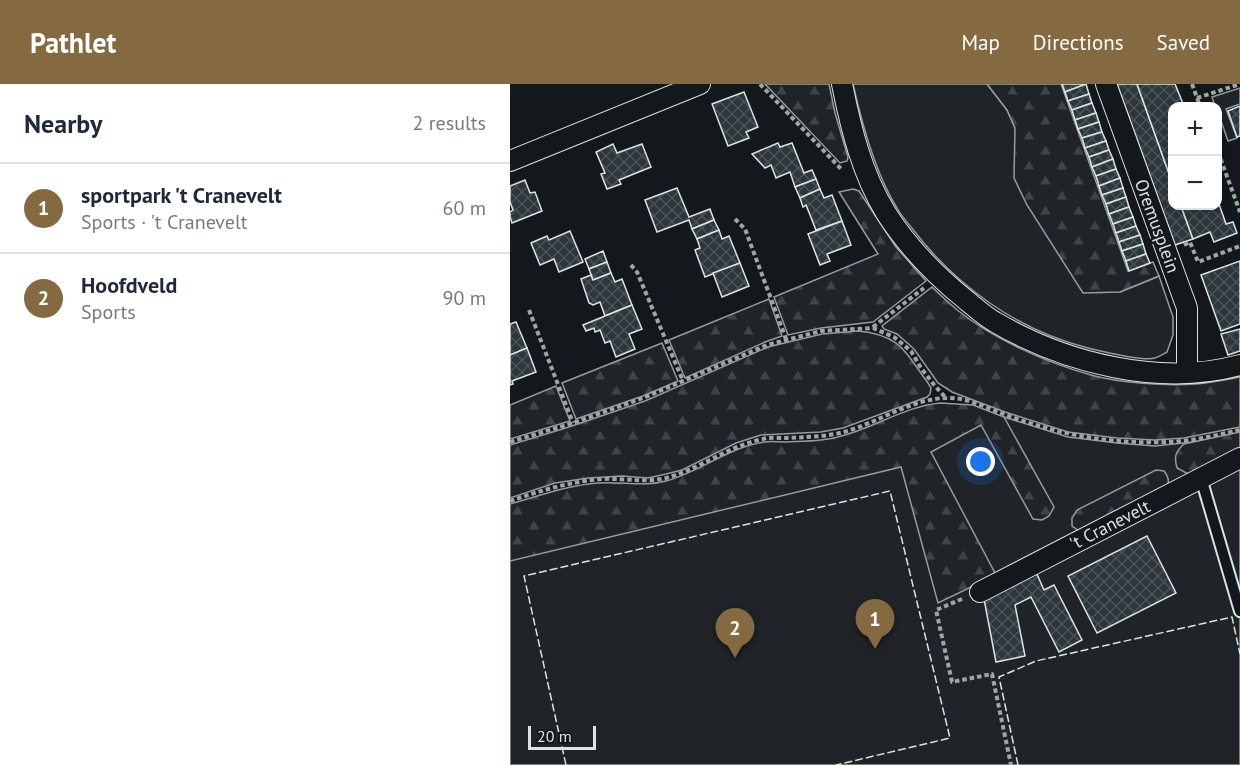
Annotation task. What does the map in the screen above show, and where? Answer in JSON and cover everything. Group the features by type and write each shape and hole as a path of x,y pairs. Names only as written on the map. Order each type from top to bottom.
{"street":[{"path":"510,161 700,84"},
{"path":"842,84 856,145 868,179 886,213 914,250 938,275 993,321 1023,337 1062,352 1119,368 1187,372 1240,365"},
{"name":"Oremusplein","path":"1106,84 1187,308 1187,372"},
{"name":"'t Cranevelt","path":"980,592 1240,458"}],"lane":[{"path":"1201,478 1240,610"}],"path":[{"path":"760,84 845,173"},
{"path":"1192,84 1198,102"},
{"path":"1197,98 1240,84"},
{"path":"1219,156 1240,212"},
{"path":"735,219 745,229 786,339"},
{"path":"1166,251 1190,242 1198,262 1240,246"},
{"path":"632,265 683,381"},
{"path":"873,328 938,275"},
{"path":"529,310 573,423"},
{"path":"510,442 643,398 767,345 821,332 858,328 873,328 894,337 911,351 921,368 946,398"},
{"path":"510,501 556,486 588,481 603,479 648,481 665,478 764,438 821,436 844,432 926,401 946,398 973,402 1004,415 1068,434 1117,441 1155,443 1184,441 1240,430"},
{"path":"980,592 936,610 952,682 992,674 1011,765"}],"green space":[{"path":"765,84 829,84 848,157 847,161 840,163"},
{"path":"853,84 987,84 1007,110 1015,128 1120,292 1159,276 1173,317 1173,335 1167,352 1155,358 1142,359 1062,340 1012,317 967,286 928,248 902,216 889,194 870,148"},
{"path":"987,84 1061,84 1128,271 1153,262 1159,276 1120,292 1083,293 1027,205 1014,178 1015,128 1007,110"},
{"path":"1240,88 1240,104 1226,109 1237,138 1228,141 1222,124 1222,102 1214,102 1212,97"},
{"path":"853,189 859,191 896,247 926,281 873,322 821,328 788,335 774,297 878,254 839,192"},
{"path":"932,287 956,309 1003,340 1038,356 1091,375 1129,382 1170,385 1201,384 1240,377 1240,427 1184,438 1155,440 1117,438 1068,432 952,392 938,383 914,349 897,334 882,326"},
{"path":"769,299 782,336 685,378 669,340"},
{"path":"858,331 884,336 900,347 928,383 931,388 930,394 843,428 821,432 761,435 736,443 682,470 666,474 648,478 622,476 555,483 510,498 510,445 645,401 768,347 822,334"},
{"path":"662,343 678,381 643,396 576,419 562,383"},
{"path":"556,386 570,421 510,439 510,405"},
{"path":"940,403 973,405 1004,417 1054,507 1049,516 1042,520 1033,519 981,425 931,452 996,575 938,603 901,467 510,561 510,504 587,484 649,484 666,481 751,445 838,437 916,408"},
{"path":"1004,417 1068,437 1117,443 1155,446 1202,441 1240,466 1240,765 510,765 510,533 980,419"},
{"path":"1240,432 1240,450 1190,475 1177,468 1176,455 1184,444"},
{"path":"1156,470 1164,471 1168,481 1167,487 1079,531 1072,526 1072,518 1077,510"}],"building":[{"path":"1062,84 1086,84 1065,92"},
{"path":"1086,84 1089,94 1068,101 1065,92"},
{"path":"1117,84 1137,84 1168,171 1168,210 1182,210 1193,239 1175,245"},
{"path":"1137,84 1175,84 1182,102 1168,102 1168,171"},
{"path":"744,92 758,127 746,132 749,138 728,146 712,104"},
{"path":"1089,94 1092,103 1072,110 1068,101"},
{"path":"1092,103 1096,113 1075,120 1072,110"},
{"path":"1240,106 1240,136 1237,137 1228,111"},
{"path":"1096,113 1099,122 1078,129 1075,120"},
{"path":"1099,122 1102,132 1082,138 1078,129"},
{"path":"1102,132 1106,141 1085,148 1082,138"},
{"path":"1106,141 1109,150 1089,157 1085,148"},
{"path":"778,143 780,147 792,143 804,173 812,170 816,179 795,187 790,172 776,178 771,165 765,168 752,154"},
{"path":"613,144 617,153 642,144 651,167 619,180 621,184 607,189 601,174 605,173 596,152"},
{"path":"1109,150 1113,159 1092,167 1089,157"},
{"path":"1113,159 1116,169 1096,176 1092,167"},
{"path":"1116,169 1120,178 1099,186 1096,176"},
{"path":"1120,178 1123,188 1102,195 1099,186"},
{"path":"816,179 820,189 800,198 795,187"},
{"path":"525,180 530,193 535,192 542,211 512,223 510,186"},
{"path":"677,188 689,217 710,209 714,220 692,229 689,220 657,232 645,200"},
{"path":"1123,188 1126,197 1106,204 1102,195"},
{"path":"820,189 824,198 832,195 842,221 816,230 806,205 803,207 800,198"},
{"path":"1126,197 1129,207 1109,214 1106,204"},
{"path":"1129,207 1133,217 1113,224 1109,214"},
{"path":"1182,210 1221,210 1226,224 1233,222 1237,233 1214,242 1210,232 1193,239"},
{"path":"1133,217 1136,226 1116,233 1113,224"},
{"path":"714,220 719,230 697,239 692,229"},
{"path":"842,221 851,245 827,254 830,261 820,265 808,234"},
{"path":"1136,226 1140,235 1119,242 1116,233"},
{"path":"719,230 722,239 729,236 740,263 705,277 695,250 700,248 697,239"},
{"path":"570,231 583,262 559,272 554,259 540,265 531,243 547,236 549,240"},
{"path":"1140,235 1143,244 1122,251 1119,242"},
{"path":"1143,244 1146,254 1126,261 1122,251"},
{"path":"603,251 607,262 589,269 585,259"},
{"path":"1146,254 1150,263 1129,271 1126,261"},
{"path":"1240,261 1240,324 1221,331 1201,275"},
{"path":"607,262 611,273 593,280 589,269"},
{"path":"740,263 749,286 722,297 713,273"},
{"path":"611,273 615,282 622,279 632,305 605,316 600,302 593,305 589,303 581,279 591,275 593,280"},
{"path":"632,305 642,329 629,334 635,349 616,357 610,341 605,343 600,330 595,332 594,328 586,331 583,325"},
{"path":"516,322 527,348 510,355 510,324"},
{"path":"1240,329 1240,351 1228,355 1221,334"},
{"path":"527,348 536,372 512,381 513,384 510,385 510,355"},
{"path":"1147,536 1176,593 1097,633 1068,576"},
{"path":"1036,572 1044,590 1054,585 1082,640 1059,652 1031,597 1015,605 1025,656 996,662 984,599"}],"fence":[{"path":"566,765 524,576 890,491 950,738 836,765"},
{"path":"1018,765 999,677 1036,661 1232,617 1240,654"}],"place":[{"name":"sportpark 't Cranevelt","path":"875,649"},
{"name":"Hoofdveld","path":"735,658"}]}
